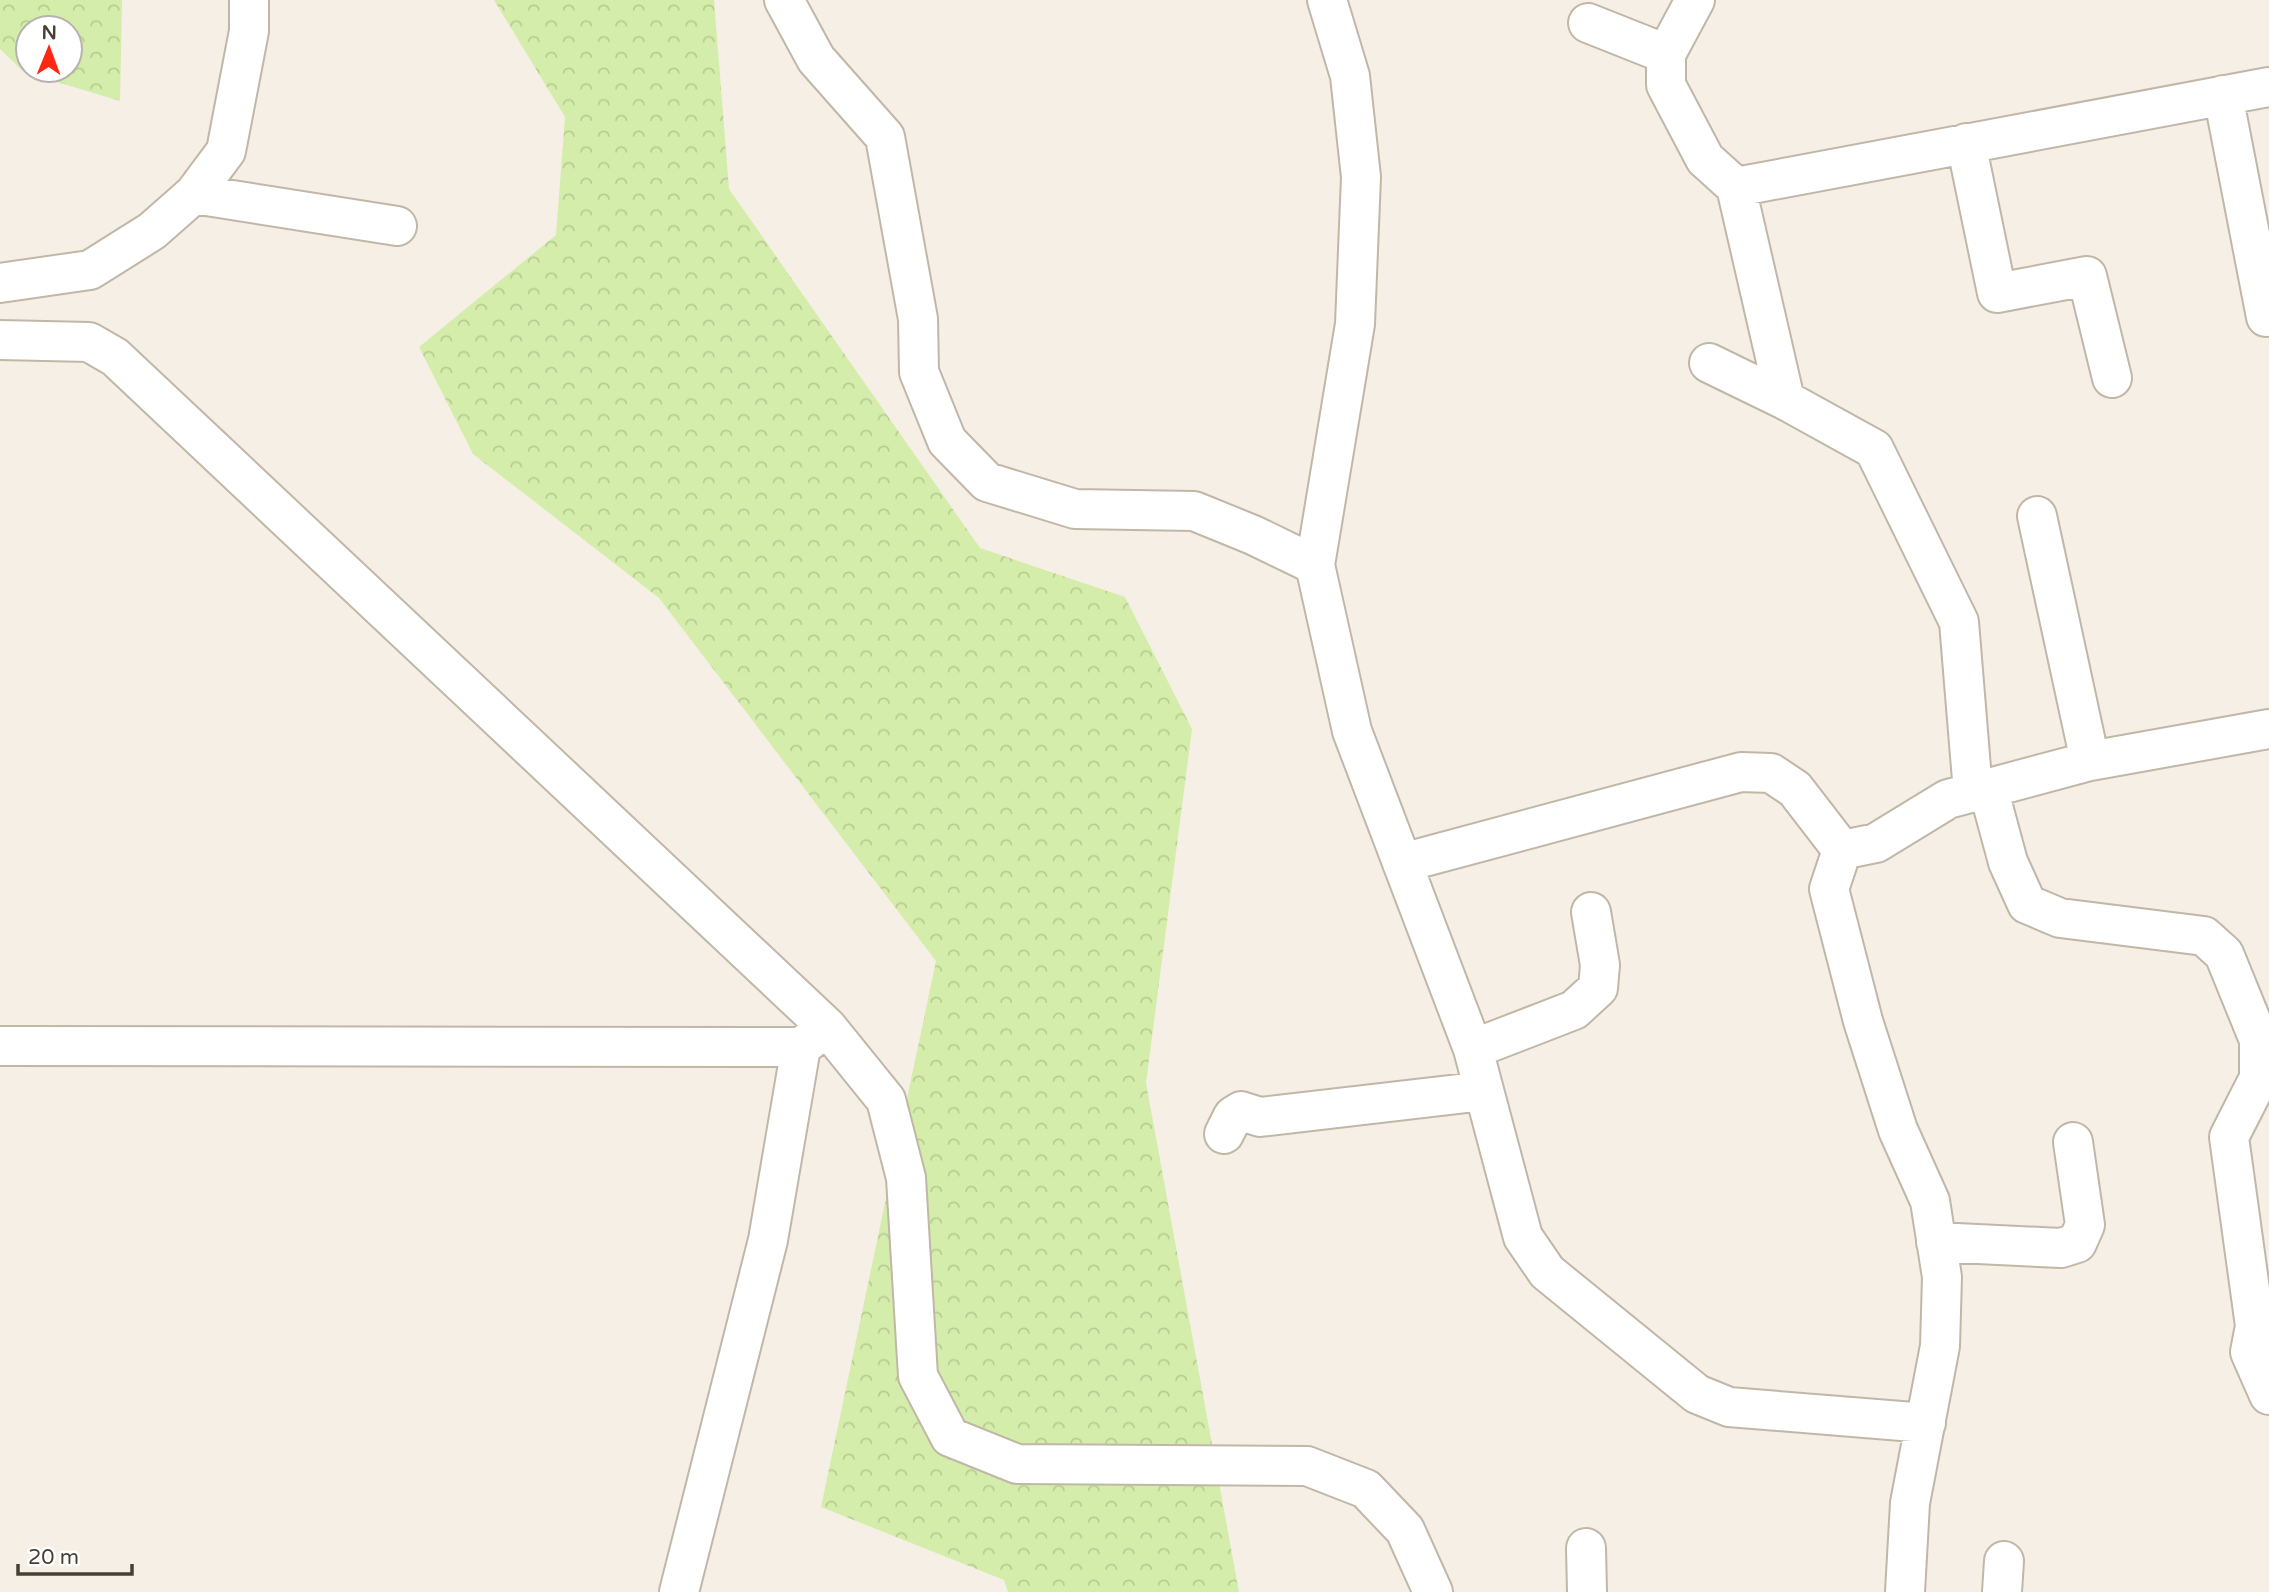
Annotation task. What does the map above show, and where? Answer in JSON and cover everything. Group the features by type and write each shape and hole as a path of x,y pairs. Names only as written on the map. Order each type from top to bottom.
{"street":[{"path":"0,283 90,270 152,231 194,194 226,151 249,31 249,0"},
{"path":"784,0 817,59 885,137 918,319 919,372 947,441 987,482 1076,509 1194,511 1253,535 1315,565"},
{"path":"1327,0 1350,76 1360,177 1355,324 1315,565 1352,731 1473,1049 1523,1237 1548,1272 1697,1394 1729,1407 1926,1423"},
{"path":"1695,0 1666,54 1666,85 1705,159 1736,187 1786,400"},
{"path":"1588,23 1666,54"},
{"path":"1736,187 2269,87"},
{"path":"2223,95 2266,317"},
{"path":"1966,143 1997,293 2087,276 2112,378"},
{"path":"194,194 397,226"},
{"path":"0,341 89,342 114,357 814,1037 886,1100 906,1178 918,1376 950,1437 1017,1464 1307,1466 1366,1489 1405,1530 1433,1592"},
{"path":"1709,363 1786,400 1874,449 1959,622 1981,790 2027,904 2060,918 2204,936 2224,954 2259,1040 2259,1078 2229,1137 2255,1326 2250,1352 2267,1385"},
{"path":"2037,516 2090,761"},
{"path":"1842,850 1876,843 1948,799 2090,761 2269,729"},
{"path":"1402,863 1741,772 1771,773 1795,789 1842,850"},
{"path":"1842,850 1829,889 1863,1021 1898,1130 1930,1201 1942,1277 1940,1346 1910,1503 1905,1592"},
{"path":"1473,1049 1574,1010 1598,988 1600,965 1591,912"},
{"path":"0,1046 814,1037"},
{"path":"679,1592 768,1240 814,1037"},
{"path":"1224,1134 1233,1116 1241,1111 1260,1117 1484,1091"},
{"path":"1937,1241 2061,1248 2077,1243 2085,1225 2073,1142"},
{"path":"1586,1548 1587,1592"}],"green space":[{"path":"0,0 122,0 120,101 64,84 84,84 84,14 14,14 14,62 0,49"},
{"path":"494,0 714,0 729,189 980,548 1125,597 1192,729 1146,1083 1239,1592 1008,1592 1004,1580 821,1507 936,961 659,598 473,454 419,347 556,235 565,117"}]}
